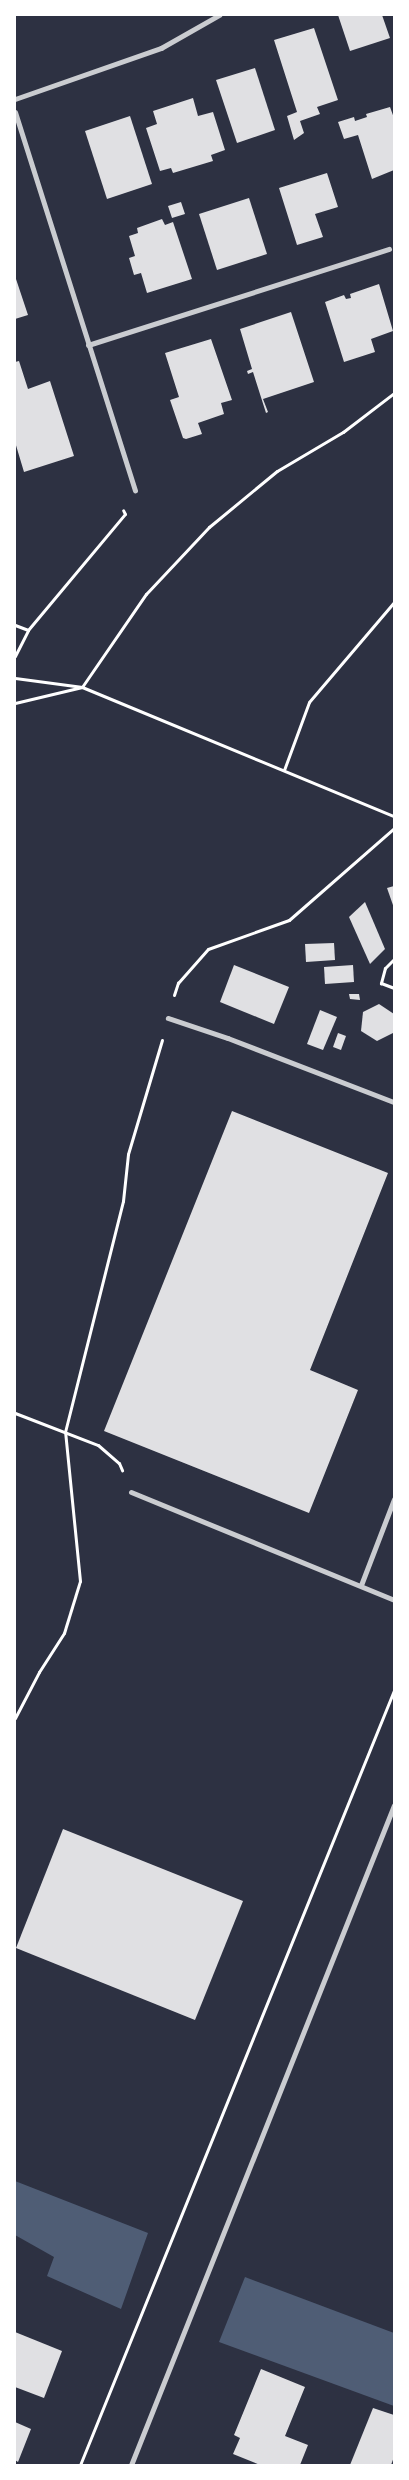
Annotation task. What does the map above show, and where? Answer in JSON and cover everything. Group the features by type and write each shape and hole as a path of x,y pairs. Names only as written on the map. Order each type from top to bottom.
{"street":[{"path":"15,99 161,48 219,15"},
{"path":"15,112 135,490"},
{"path":"88,346 389,249"},
{"path":"168,1018 228,1038 394,1102"},
{"path":"131,1492 394,1600"},
{"path":"361,1585 394,1499"},
{"path":"131,2465 394,1805"}],"path":[{"path":"15,703 82,687 146,594 209,527 277,471 343,432 394,392"},
{"path":"15,656 28,630 124,514 120,504 135,490"},
{"path":"284,770 309,702 394,602"},
{"path":"15,625 28,630"},
{"path":"15,678 82,687 394,816"},
{"path":"15,1718 39,1672 64,1633 80,1580 64,1432 123,1202 128,1154 178,983 208,949 289,920 394,828"},
{"path":"394,959 385,968 381,983 394,988"},
{"path":"15,1413 98,1445 120,1463 131,1492"},
{"path":"80,2465 394,1690"}],"water":[{"path":"15,2181 148,2233 121,2309 47,2276 54,2257 15,2235"},
{"path":"245,2277 394,2333 394,2406 219,2342"}],"building":[{"path":"338,15 382,15 390,38 350,51"},
{"path":"314,28 338,100 317,107 320,114 300,121 304,133 294,140 287,116 297,112 274,40"},
{"path":"255,68 275,130 237,143 216,80"},
{"path":"193,98 198,116 213,112 225,150 211,155 213,161 173,173 171,168 160,171 146,128 157,124 153,111"},
{"path":"390,107 394,118 394,170 372,179 358,135 344,139 338,122 354,117 355,121 367,117 366,114"},
{"path":"130,116 152,184 107,199 85,131"},
{"path":"327,173 338,207 315,214 323,237 297,245 279,188"},
{"path":"249,198 267,254 217,270 199,214"},
{"path":"181,202 185,214 172,218 168,206"},
{"path":"162,219 165,225 173,222 192,279 147,293 141,273 134,275 129,258 135,256 129,236 138,233 137,228"},
{"path":"15,276 28,315 15,319"},
{"path":"379,284 393,331 371,339 375,352 344,362 325,302 344,295 346,299 351,298 350,294"},
{"path":"291,312 314,382 263,399 268,412 266,413 253,372 248,374 247,371 252,369 240,329"},
{"path":"211,339 232,400 221,403 224,414 198,423 202,434 186,439 183,438 170,400 179,397 165,353"},
{"path":"19,361 28,389 50,381 74,456 24,472 15,442 15,362"},
{"path":"394,886 394,908 387,888"},
{"path":"365,902 385,949 370,964 349,917"},
{"path":"334,943 335,960 306,962 305,944"},
{"path":"234,965 289,987 274,1024 220,1002"},
{"path":"353,965 354,982 325,984 324,967"},
{"path":"349,994 359,994 360,1000 350,999"},
{"path":"379,1004 394,1014 393,1033 377,1041 361,1031 363,1012"},
{"path":"320,1010 337,1017 323,1050 307,1044"},
{"path":"338,1033 346,1036 341,1050 333,1047"},
{"path":"232,1111 388,1173 310,1370 358,1390 309,1513 104,1431"},
{"path":"63,1829 243,1901 195,2020 16,1948"},
{"path":"15,2332 62,2351 44,2398 15,2387"},
{"path":"261,2369 305,2387 285,2436 308,2445 300,2465 260,2465 233,2454 240,2438 234,2435"},
{"path":"373,2408 394,2415 394,2457 391,2465 350,2465"},
{"path":"15,2422 31,2429 18,2462 15,2460"}]}
